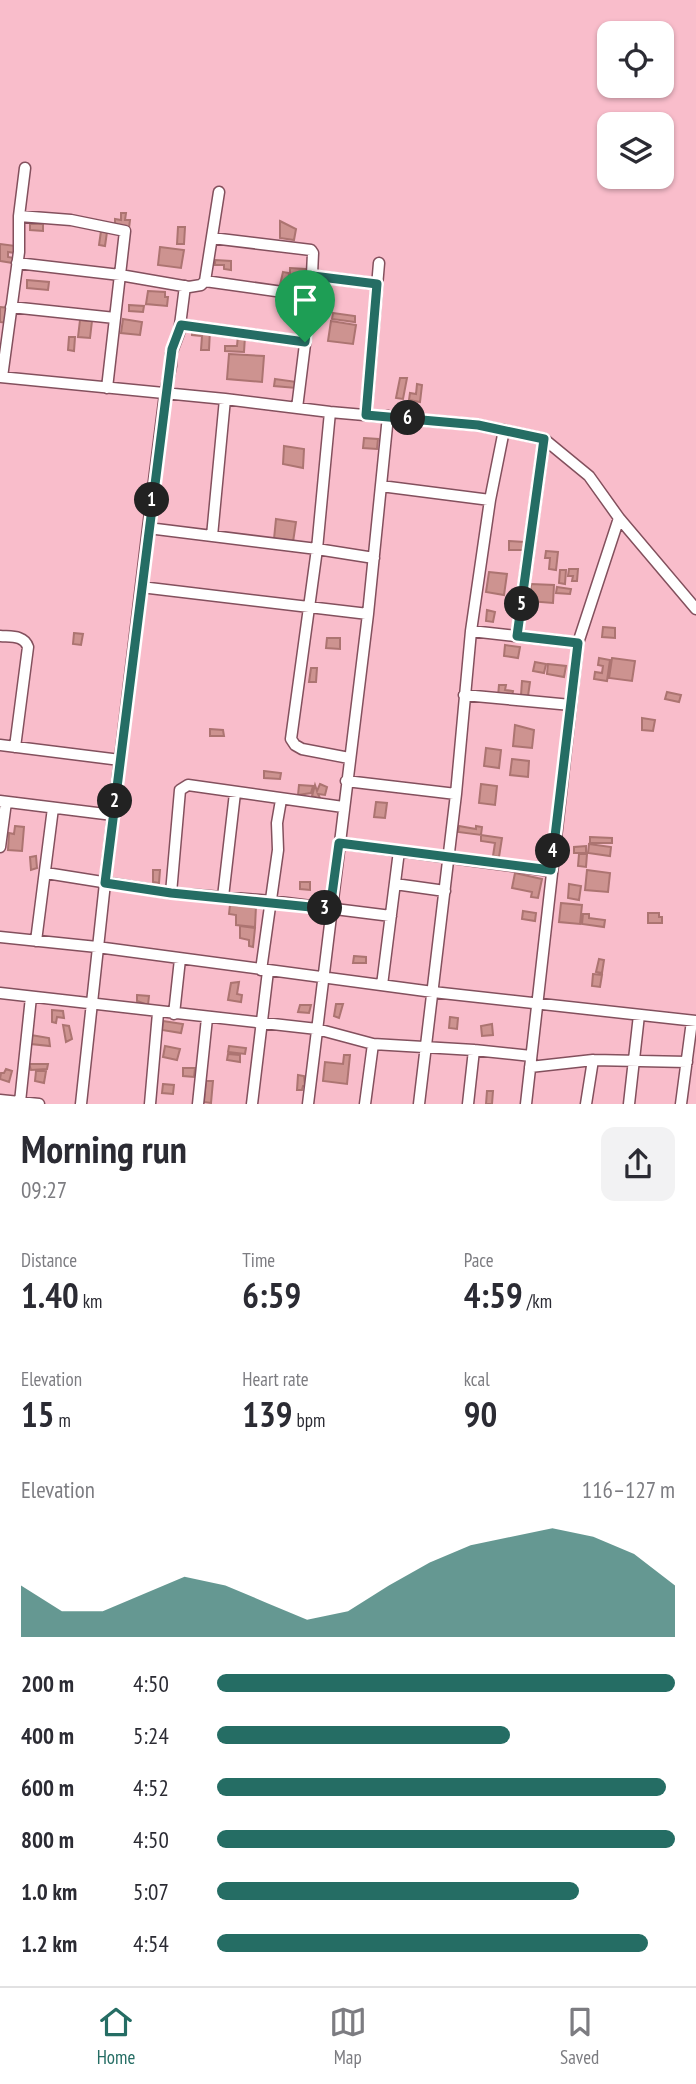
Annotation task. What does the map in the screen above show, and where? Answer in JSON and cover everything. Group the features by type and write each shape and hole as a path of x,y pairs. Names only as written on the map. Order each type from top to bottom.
{"street":[{"path":"25,167 17,262 1,377 478,425 544,439 589,476 620,518 696,609"},
{"path":"205,281 219,191"},
{"path":"19,216 71,220 123,229 126,233 107,388"},
{"path":"212,238 311,250 314,260 313,276 297,408"},
{"path":"17,262 186,286 196,287 205,281 311,296"},
{"path":"366,415 379,263"},
{"path":"313,276 377,284"},
{"path":"81,1104 97,947 165,394 171,354 181,325 186,286"},
{"path":"11,307 115,318"},
{"path":"181,325 305,342"},
{"path":"212,536 225,399"},
{"path":"330,412 317,549 291,739 302,749 349,758"},
{"path":"308,1104 368,614 388,416"},
{"path":"419,1104 457,794 471,631 490,500 504,430"},
{"path":"517,636 544,439"},
{"path":"381,486 490,500"},
{"path":"526,1104 578,643 620,518"},
{"path":"148,528 374,558"},
{"path":"141,587 368,614"},
{"path":"471,631 578,643"},
{"path":"0,636 21,638 28,647 15,747"},
{"path":"464,695 571,705"},
{"path":"0,745 120,760"},
{"path":"346,781 457,794"},
{"path":"171,893 180,790 188,785 343,807"},
{"path":"223,897 235,793"},
{"path":"252,1104 262,1024 281,800"},
{"path":"0,847 3,802 113,815"},
{"path":"36,941 53,808"},
{"path":"339,843 551,870"},
{"path":"382,985 399,850"},
{"path":"46,873 171,893 271,901 391,916"},
{"path":"394,884 445,891"},
{"path":"0,937 97,947 433,992 694,1021 681,1104"},
{"path":"174,1014 180,959"},
{"path":"0,993 317,1029 373,1044 474,1050 531,1062 687,1062"},
{"path":"20,1102 31,997"},
{"path":"150,1104 158,1013"},
{"path":"629,1104 639,1015"},
{"path":"198,1104 207,1018"},
{"path":"365,1104 373,1044"},
{"path":"468,1104 474,1050"},
{"path":"586,1104 593,1060"},
{"path":"0,1100 38,1104"}],"building":[{"path":"121,213 126,213 125,220 130,220 129,228 115,226 115,219 121,220"},
{"path":"280,221 296,229 294,240 280,238"},
{"path":"30,224 43,224 43,231 30,230"},
{"path":"178,227 185,227 184,244 177,244"},
{"path":"101,231 107,232 105,246 99,245"},
{"path":"0,244 16,246 15,253 8,252 8,257 14,258 13,263 0,261"},
{"path":"160,247 184,250 181,268 158,265"},
{"path":"215,260 231,261 231,270 224,269 224,265 215,265"},
{"path":"290,268 305,269 305,277 290,276"},
{"path":"283,272 289,273 288,286 280,285"},
{"path":"27,280 49,282 48,290 27,288"},
{"path":"148,291 165,292 165,297 168,297 167,306 146,304"},
{"path":"129,305 144,306 143,312 129,311"},
{"path":"0,307 9,308 8,323 0,322"},
{"path":"333,313 355,316 355,322 332,319"},
{"path":"123,319 142,322 140,335 121,333"},
{"path":"80,320 92,321 90,338 78,337"},
{"path":"331,321 356,325 353,344 328,341"},
{"path":"192,330 210,330 209,350 201,350 202,336 192,335"},
{"path":"238,335 245,336 244,352 225,351 225,346 237,346"},
{"path":"69,337 75,337 74,351 68,350"},
{"path":"229,354 264,356 262,382 227,379"},
{"path":"400,378 407,378 403,399 396,398"},
{"path":"275,379 297,382 296,388 274,386"},
{"path":"417,384 422,385 420,402 409,400 410,393 416,394"},
{"path":"364,438 378,439 377,449 363,448"},
{"path":"284,446 304,449 303,468 283,464"},
{"path":"276,519 296,522 293,542 274,539"},
{"path":"509,541 524,542 523,550 509,550"},
{"path":"546,551 558,552 556,570 549,569 550,558 545,558"},
{"path":"569,569 578,569 577,581 572,581 573,576 568,576"},
{"path":"560,570 566,570 565,584 559,583"},
{"path":"489,572 507,574 504,595 486,592"},
{"path":"531,584 554,585 553,603 529,601"},
{"path":"557,587 571,589 570,594 556,593"},
{"path":"487,610 495,612 493,622 486,621"},
{"path":"603,627 615,628 615,638 602,637"},
{"path":"74,633 83,634 81,645 73,644"},
{"path":"327,638 340,638 340,649 326,648"},
{"path":"505,645 520,647 518,658 504,656"},
{"path":"599,658 610,660 607,681 594,679 595,672 602,673 603,666 598,665"},
{"path":"612,658 635,661 632,681 609,678"},
{"path":"535,662 546,664 544,673 533,671"},
{"path":"548,664 566,666 564,677 547,674"},
{"path":"311,668 317,668 316,682 309,682"},
{"path":"522,681 530,682 528,696 521,695"},
{"path":"499,685 506,685 505,690 513,691 512,697 498,696"},
{"path":"667,692 681,695 679,702 665,699"},
{"path":"642,718 655,720 653,731 642,730"},
{"path":"515,725 534,730 532,748 513,746"},
{"path":"210,729 223,730 224,736 210,736"},
{"path":"486,748 501,750 499,768 484,766"},
{"path":"512,759 529,761 528,777 510,775"},
{"path":"264,771 281,773 280,779 264,778"},
{"path":"320,784 327,787 325,795 318,794 321,800 312,796 315,785 317,791"},
{"path":"481,784 497,786 495,805 479,803"},
{"path":"299,785 313,786 311,793 298,795"},
{"path":"376,802 387,803 385,818 374,817"},
{"path":"15,826 24,827 22,851 8,850 9,833 14,834"},
{"path":"459,826 476,829 476,826 482,827 481,835 458,832"},
{"path":"481,835 502,838 499,857 493,856 495,843 481,841"},
{"path":"590,837 612,838 612,843 590,843"},
{"path":"589,844 611,847 610,856 588,853"},
{"path":"586,846 586,853 574,853 574,847"},
{"path":"579,854 587,854 586,867 578,866"},
{"path":"36,856 37,868 31,870 30,857"},
{"path":"153,870 160,870 159,883 153,882"},
{"path":"587,870 610,873 608,892 585,890"},
{"path":"515,873 542,879 538,898 531,897 532,892 512,888"},
{"path":"300,882 310,882 310,890 300,889"},
{"path":"569,884 581,886 579,900 568,898"},
{"path":"239,902 256,906 255,927 236,925 236,915 229,914 230,905 237,906"},
{"path":"561,903 582,905 580,924 559,922"},
{"path":"523,911 536,913 535,921 522,919"},
{"path":"648,913 659,913 662,923 648,923"},
{"path":"583,914 589,914 589,918 605,920 604,927 582,924"},
{"path":"240,926 255,928 253,947 249,946 249,940 240,938"},
{"path":"354,956 366,957 366,963 353,963"},
{"path":"599,959 604,960 602,973 596,972"},
{"path":"593,974 602,975 600,987 592,986"},
{"path":"239,982 237,994 242,995 241,1002 228,1000 231,983"},
{"path":"137,995 149,996 148,1005 137,1001"},
{"path":"336,1004 343,1004 339,1018 334,1016"},
{"path":"300,1005 311,1005 309,1013 298,1012"},
{"path":"52,1010 63,1011 64,1018 57,1017 56,1023 52,1022"},
{"path":"450,1017 458,1018 457,1029 449,1028"},
{"path":"163,1021 183,1024 181,1033 162,1030"},
{"path":"492,1024 493,1035 482,1036 481,1026"},
{"path":"63,1025 69,1026 72,1039 66,1042"},
{"path":"31,1035 49,1038 50,1046 31,1044"},
{"path":"165,1046 180,1049 177,1060 163,1057"},
{"path":"229,1046 246,1048 245,1054 228,1052"},
{"path":"228,1054 240,1055 240,1062 227,1060"},
{"path":"344,1055 350,1055 347,1084 323,1081 325,1062 343,1064"},
{"path":"29,1064 48,1064 47,1069 31,1070"},
{"path":"183,1068 195,1068 194,1077 183,1076"},
{"path":"6,1069 12,1071 9,1082 0,1079 1,1073"},
{"path":"36,1071 46,1071 44,1083 35,1081"},
{"path":"298,1075 304,1076 305,1086 302,1090 297,1090"},
{"path":"206,1081 213,1081 211,1103 204,1102"},
{"path":"163,1084 174,1085 173,1094 162,1093"},
{"path":"487,1091 493,1091 492,1104 486,1104"}],"route":[{"path":"313,276 377,284 366,415 478,425 544,439 517,636 578,643 551,870 339,843 330,909 171,893 105,883 172,349 181,325 305,342 313,276"}]}
